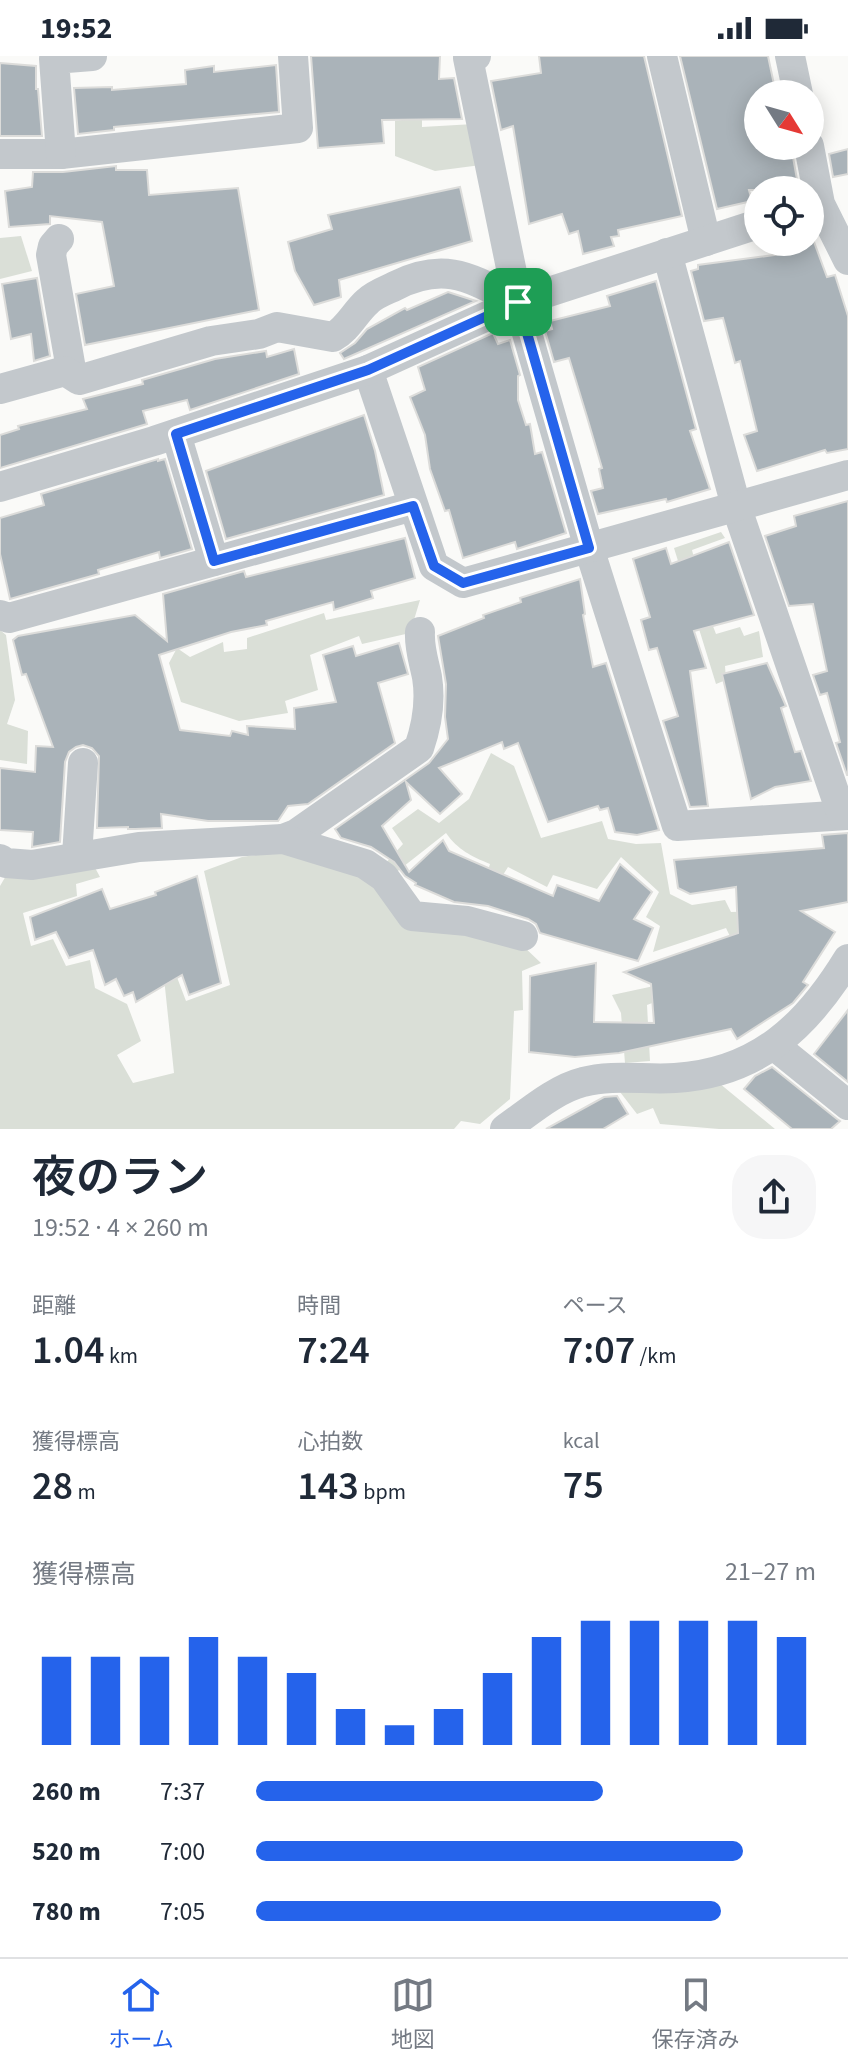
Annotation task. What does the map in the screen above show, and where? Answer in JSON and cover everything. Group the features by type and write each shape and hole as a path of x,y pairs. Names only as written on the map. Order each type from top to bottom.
{"street":[{"path":"61,154 54,59 92,56"},
{"path":"0,154 61,154 298,128 293,56"},
{"path":"476,56 468,58 518,302 589,548 677,826 845,815 736,506 667,253"},
{"path":"662,56 706,241"},
{"path":"790,56 795,80"},
{"path":"824,221 848,260"},
{"path":"0,487 176,434 368,370 518,302 744,229"},
{"path":"59,239 51,255 68,370 79,380 211,341 259,334 277,327 333,337 369,299 416,276 434,272 464,275 518,302"},
{"path":"0,389 68,370"},
{"path":"368,370 438,577 463,583 848,475"},
{"path":"176,434 214,561"},
{"path":"0,615 9,618 413,506"},
{"path":"0,859 6,863 32,865 139,847 283,839 296,834 419,748 429,700 419,644 420,632"},
{"path":"77,856 83,763"},
{"path":"283,839 365,864 384,877 412,916 467,921 523,936"},
{"path":"505,1129 545,1101 583,1082 678,1078 726,1068 775,1046 800,1024 826,994 848,959"},
{"path":"775,1046 848,1105"}],"shaded area":[{"path":"422,117 422,127 474,124 481,165 435,171 395,156 395,121"},
{"path":"21,236 32,271 0,279 0,238"},
{"path":"721,532 725,538 692,550 696,566 691,570 716,634 740,627 744,636 759,631 763,657 725,666 726,680 716,684 674,548"},
{"path":"420,600 410,633 362,644 359,636 310,655 318,690 285,701 288,713 239,721 181,702 169,663 177,648 190,657 223,642 224,652 247,649 247,638 324,613 326,620"},
{"path":"0,630 6,635 15,700 7,724 28,731 27,764 0,760"},
{"path":"491,753 514,766 541,838 602,821 608,839 636,844 661,843 670,894 692,905 725,900 731,912 775,911 737,951 726,928 653,952 660,926 646,917 659,892 621,857 597,889 553,875 547,887 508,867 491,894 482,890 490,864 465,852 446,833 394,874 384,865 403,844 392,828 418,809 439,823 469,799"},
{"path":"294,849 353,869 382,888 522,945 541,963 522,971 523,1010 514,1011 510,1099 480,1124 461,1121 454,1129 0,1129 0,886 7,874 92,862 100,877 76,884 77,896 23,913 31,946 53,939 66,966 90,960 95,988 127,1004 141,1041 117,1055 133,1083 174,1073 164,978 175,972 186,1001 230,985 204,871 242,857"},
{"path":"654,986 660,1000 647,1005 650,1061 625,1063 621,1013 612,995"},
{"path":"719,1083 775,1129 719,1129 660,1124 653,1108 637,1114 620,1092"}],"building":[{"path":"311,56 440,56 439,79 454,78 462,119 382,120 384,143 318,148"},
{"path":"539,56 644,56 682,216 618,230 619,236 611,237 614,246 583,254 578,231 569,234 562,214 529,224 513,126 501,130 491,81 541,73"},
{"path":"680,56 768,56 773,80 744,80 744,160 794,160 796,176 744,176 744,203 717,209"},
{"path":"0,63 36,66 42,136 0,136"},
{"path":"276,65 279,112 114,127 114,130 78,134 74,88 112,87 112,90 186,84 185,70 214,66 214,72"},
{"path":"848,149 848,174 833,177 829,154"},
{"path":"116,166 116,170 147,170 149,195 238,188 259,310 85,345 76,294 114,286 102,222 50,216 50,224 9,227 5,191 32,187 33,172"},
{"path":"460,187 472,241 339,280 341,297 314,305 295,271 288,242 332,229 328,215"},
{"path":"767,256 819,256 827,277 835,275 848,316 848,449 827,453 825,450 757,471 744,435 757,431 740,361 735,363 723,318 704,321 691,271 698,269 698,265"},
{"path":"37,278 50,356 34,361 31,334 11,339 2,284"},
{"path":"656,281 696,429 690,431 710,489 667,502 666,499 598,514 591,491 603,488 599,469 602,468 569,358 554,362 545,331 552,329 550,321 610,306 607,296"},
{"path":"448,292 476,301 344,359 340,353 355,343 367,329 405,308 407,310"},
{"path":"493,333 498,344 510,340 520,375 518,400 526,425 530,424 535,454 542,452 566,533 517,549 515,542 463,558 449,510 445,511 430,469 425,435 410,397 425,390 418,367"},
{"path":"294,349 299,374 190,410 187,400 143,411 147,424 0,468 0,435 19,429 18,426 87,409 83,399 143,384 142,380 215,359 266,351 267,357"},
{"path":"364,415 384,495 226,539 206,471"},
{"path":"165,459 192,549 160,558 159,552 98,570 99,574 10,599 0,554 0,518 44,505 41,494"},
{"path":"848,501 847,775 836,743 840,742 827,693 820,695 813,675 827,671 813,604 789,606 765,536 796,526 794,516"},
{"path":"405,538 415,578 371,591 373,598 334,610 333,602 266,621 267,625 231,632 159,655 180,730 230,736 232,731 248,735 247,726 295,729 294,708 336,702 323,655 353,646 356,656 399,643 408,674 378,683 395,743 308,804 288,806 278,821 208,821 161,814 162,828 135,829 97,828 99,756 92,748 83,745 69,752 65,762 60,842 32,847 33,832 0,830 0,768 35,772 36,746 53,747 26,674 22,675 13,640 18,636 135,615 167,641 163,594 244,571 246,577"},
{"path":"729,542 754,615 694,631 706,668 690,671 708,806 690,807 663,721 678,716 657,648 649,650 641,620 650,617 633,559 666,548 671,564"},
{"path":"580,579 593,667 606,663 659,830 637,835 615,832 608,808 600,810 598,806 548,822 518,743 504,749 502,742 439,768 462,794 440,814 406,782 411,800 382,826 409,872 443,840 449,851 553,896 557,885 599,901 620,864 652,892 634,919 653,928 638,961 540,933 536,924 528,919 488,906 454,902 415,885 394,862 371,847 341,838 335,829 429,763 448,739 446,684 438,636 521,602 520,598"},
{"path":"767,663 786,706 781,708 795,752 801,751 811,781 775,787 751,799 722,674"},
{"path":"848,833 848,902 801,911 835,932 803,982 808,985 793,1003 737,1039 731,1029 619,1053 575,1057 529,1052 530,976 596,963 594,1022 654,1023 651,984 624,972 738,933 736,887 690,894 678,888 674,860 824,848 822,835"},
{"path":"197,876 221,983 189,995 182,975 136,1002 133,992 124,996 116,979 105,985 93,950 69,958 56,932 35,940 30,917 102,889 110,909 156,895 155,892"},
{"path":"848,1010 848,1082 814,1054"},
{"path":"772,1067 840,1121 831,1129 792,1129 744,1089 755,1076"},
{"path":"617,1096 628,1114 603,1129 546,1129 604,1097"}],"route":[{"path":"518,302 589,548 463,583 434,566 413,506 214,561 176,434 368,370 518,302"}]}
